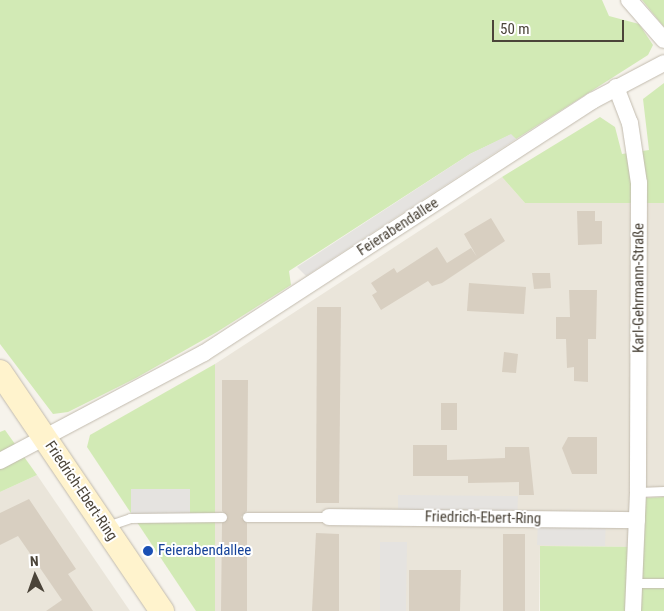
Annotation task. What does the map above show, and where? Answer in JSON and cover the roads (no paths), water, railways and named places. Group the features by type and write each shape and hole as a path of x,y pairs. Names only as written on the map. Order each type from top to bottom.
{"main road":[{"name":"Friedrich-Ebert-Ring","path":"0,372 162,611"}],"street":[{"path":"629,0 664,40"},
{"name":"Feierabendallee","path":"0,461 46,439 204,352 616,87 664,63"},
{"name":"Karl-Gehrmann-Straße","path":"616,87 630,123 639,183 638,492 633,611"},
{"name":"Friedrich-Ebert-Ring","path":"329,517 637,520"}],"lane":[{"path":"638,492 664,491"},
{"path":"104,527 130,518 222,517"},
{"path":"247,517 329,517"},
{"path":"635,583 664,583"}],"place":[{"name":"Feierabendallee","path":"148,551"}]}
